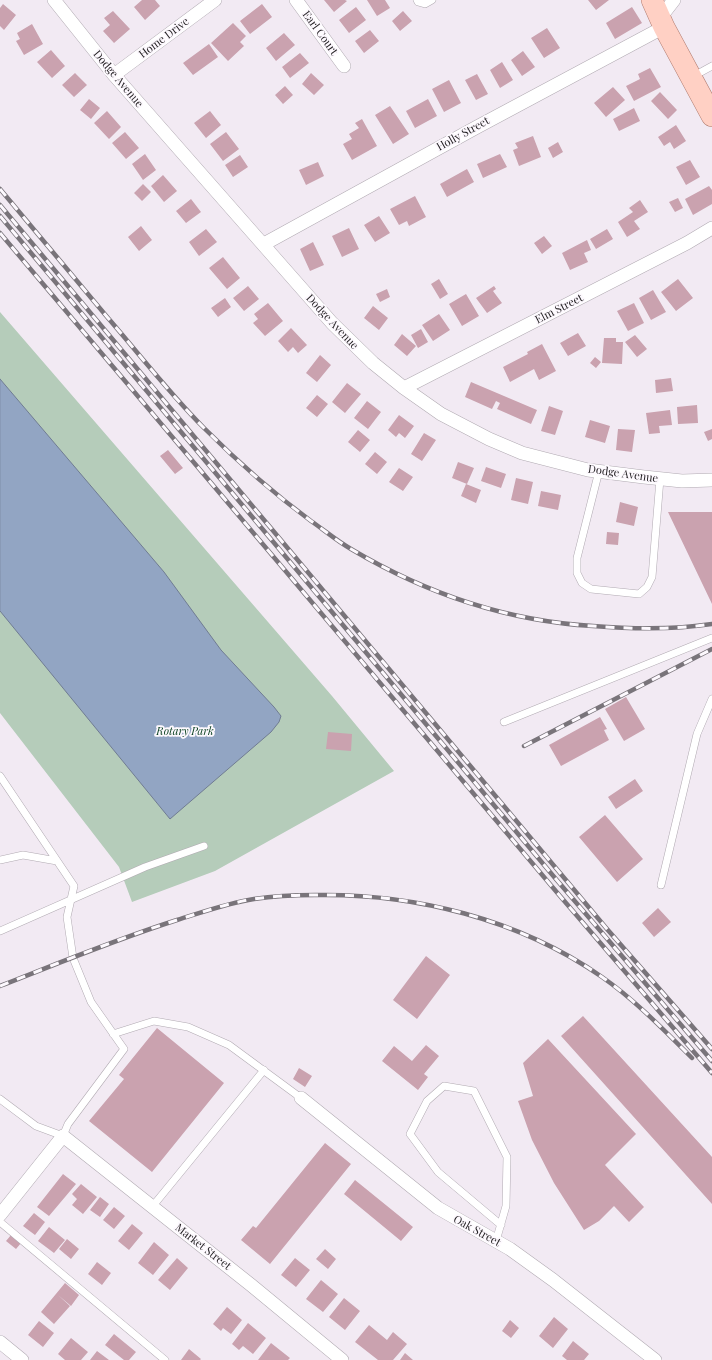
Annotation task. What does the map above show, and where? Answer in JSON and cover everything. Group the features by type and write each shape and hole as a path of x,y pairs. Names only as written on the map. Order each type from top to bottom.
{"main road":[{"path":"658,15 712,116"}],"street":[{"name":"Dodge Avenue","path":"54,0 114,75 317,306 353,345 404,388 441,414 489,439 522,453 588,470 682,481 712,480"},
{"name":"Home Drive","path":"114,75 215,0"},
{"name":"Earl Court","path":"296,0 344,66"},
{"path":"658,15 674,0"},
{"name":"Holly Street","path":"264,244 477,127 658,15"},
{"name":"Elm Street","path":"404,388 687,243 712,228"},
{"name":"Oak Street","path":"301,1098 438,1208 510,1249 553,1280 655,1360"},
{"path":"1,1215 63,1136"},
{"name":"Market Street","path":"63,1136 251,1285 342,1360"},
{"path":"0,1342 22,1360"}],"lane":[{"path":"416,0 425,4 432,0"},
{"path":"692,77 712,66"},
{"path":"599,471 577,558 577,573 582,583 591,589 639,594 647,587 652,577 660,479"},
{"path":"504,722 712,638"},
{"path":"661,885 698,734 712,699"},
{"path":"0,776 74,886 67,917 73,958 91,1002 124,1049 68,1124 63,1136 36,1126 0,1099"},
{"path":"0,931 146,867 204,846"},
{"path":"0,860 23,854 57,861"},
{"path":"113,1034 154,1021 188,1027 229,1045 301,1098"},
{"path":"152,1207 264,1070"},
{"path":"496,1241 501,1225 506,1206 507,1157 474,1091 444,1086 427,1101 410,1134 438,1172 501,1225"},
{"path":"1,1215 165,1360"}],"green space":[{"name":"Rotary Park","path":"0,312 332,696 394,771 215,871 132,902 119,867 0,713"}],"water":[{"path":"0,379 164,572 221,650 281,716 279,722 271,732 170,819 0,611"}],"building":[{"path":"142,0 155,0 160,6 145,20 134,7"},
{"path":"324,0 345,0 347,1 334,12"},
{"path":"367,0 385,0 390,8 377,16"},
{"path":"588,0 609,0 596,10"},
{"path":"3,4 16,15 4,30 0,26 0,8"},
{"path":"262,4 272,17 250,34 240,21"},
{"path":"356,7 366,20 349,33 339,20"},
{"path":"632,7 642,23 615,39 606,23"},
{"path":"113,11 130,29 114,43 103,31 110,25 104,18"},
{"path":"403,11 412,21 400,31 392,21"},
{"path":"233,23 246,36 240,42 244,46 228,61 211,43"},
{"path":"32,24 43,44 24,55 16,41 20,39 17,33"},
{"path":"547,28 560,48 544,58 531,38"},
{"path":"370,30 379,41 364,53 355,41"},
{"path":"284,33 295,45 276,61 266,48"},
{"path":"209,44 218,57 193,75 183,63"},
{"path":"51,50 65,66 52,78 37,62"},
{"path":"523,51 535,67 522,76 511,60"},
{"path":"300,53 309,63 290,78 282,67"},
{"path":"502,62 513,80 500,88 490,70"},
{"path":"650,68 661,87 634,101 626,86 640,79 638,74"},
{"path":"75,73 87,85 74,97 62,85"},
{"path":"311,73 324,85 314,95 302,84"},
{"path":"477,74 488,94 476,100 465,80"},
{"path":"449,80 461,103 444,112 432,89"},
{"path":"285,86 293,95 283,104 275,95"},
{"path":"613,87 625,100 606,117 594,103"},
{"path":"660,92 677,110 668,119 651,101"},
{"path":"89,99 100,108 91,119 80,110"},
{"path":"428,99 437,116 415,128 406,111"},
{"path":"390,106 409,134 393,144 375,115"},
{"path":"634,108 640,121 619,131 613,119"},
{"path":"107,111 121,127 109,139 94,123"},
{"path":"210,111 221,125 206,138 194,123"},
{"path":"362,119 377,146 352,160 343,144 352,139 349,134 359,128 355,123"},
{"path":"676,125 686,141 674,149 670,142 664,146 658,137"},
{"path":"125,132 139,148 126,159 112,143"},
{"path":"226,132 239,149 223,161 210,144"},
{"path":"533,136 541,157 519,166 513,150 518,148 515,143"},
{"path":"558,142 563,152 553,158 548,148"},
{"path":"145,154 156,170 143,180 132,164"},
{"path":"500,154 507,167 483,178 477,164"},
{"path":"240,155 248,167 233,177 225,165"},
{"path":"690,160 700,177 686,185 676,167"},
{"path":"318,162 324,176 306,185 299,170"},
{"path":"467,169 474,182 447,197 440,184"},
{"path":"163,175 177,191 164,202 151,186"},
{"path":"143,184 151,192 142,201 134,193"},
{"path":"709,186 712,190 712,204 693,215 685,199"},
{"path":"415,196 426,217 409,226 407,221 399,225 390,209"},
{"path":"678,198 683,208 675,212 669,202"},
{"path":"191,199 201,212 186,223 176,211"},
{"path":"640,200 648,212 634,221 640,229 627,237 618,222 633,212 629,208"},
{"path":"379,216 390,233 375,242 364,225"},
{"path":"141,226 152,240 139,251 128,237"},
{"path":"349,228 359,249 342,257 332,236"},
{"path":"206,229 217,242 199,256 189,242"},
{"path":"607,229 613,239 596,249 590,239"},
{"path":"544,236 552,246 542,254 534,243"},
{"path":"587,240 591,250 584,253 588,262 570,270 562,253"},
{"path":"313,242 324,265 310,271 300,249"},
{"path":"223,257 240,278 227,289 209,268"},
{"path":"439,279 448,294 440,299 431,284"},
{"path":"678,279 693,298 676,311 661,292"},
{"path":"248,286 259,299 244,311 233,298"},
{"path":"494,286 496,289 493,291 502,303 487,313 476,298"},
{"path":"387,289 390,297 380,302 376,294"},
{"path":"653,290 666,312 651,320 639,298"},
{"path":"466,294 479,316 462,326 449,304"},
{"path":"225,298 231,307 218,317 211,308"},
{"path":"268,303 283,321 265,336 253,323 258,319 254,314"},
{"path":"634,303 644,323 628,331 617,311"},
{"path":"373,306 388,318 379,330 364,318"},
{"path":"439,314 450,330 433,341 422,325"},
{"path":"291,328 307,345 298,353 293,347 288,352 278,341"},
{"path":"421,329 428,342 418,348 411,335"},
{"path":"578,333 586,346 568,356 560,343"},
{"path":"402,334 416,346 407,356 394,345"},
{"path":"635,335 647,349 637,357 625,342"},
{"path":"604,338 616,338 616,342 623,342 622,364 602,363"},
{"path":"542,344 556,371 539,380 534,369 510,382 503,367 528,354 527,352"},
{"path":"320,355 331,365 317,382 306,373"},
{"path":"595,357 601,362 596,368 590,363"},
{"path":"671,378 673,391 656,393 655,380"},
{"path":"471,382 537,410 531,424 497,409 500,403 496,401 492,409 465,397"},
{"path":"347,383 361,394 345,413 332,402"},
{"path":"317,395 328,404 317,417 306,408"},
{"path":"367,401 381,412 368,429 354,418"},
{"path":"697,405 698,423 678,424 677,407"},
{"path":"549,406 563,411 555,435 541,431"},
{"path":"670,410 672,425 659,426 660,433 649,434 646,413"},
{"path":"399,415 414,426 405,438 399,433 396,437 388,430"},
{"path":"590,420 610,426 605,443 585,437"},
{"path":"618,429 635,430 632,452 616,450"},
{"path":"712,429 712,439 708,441 704,432"},
{"path":"358,430 370,440 360,452 348,442"},
{"path":"424,433 436,440 422,461 411,454"},
{"path":"168,450 183,468 175,474 160,456"},
{"path":"375,452 387,462 377,474 365,464"},
{"path":"458,462 474,468 467,484 452,478"},
{"path":"486,467 506,474 501,488 481,481"},
{"path":"399,468 413,477 403,491 389,482"},
{"path":"516,478 533,482 528,504 511,500"},
{"path":"466,484 481,490 476,503 461,496"},
{"path":"541,491 561,495 558,510 538,506"},
{"path":"620,502 638,507 634,526 616,522"},
{"path":"668,512 712,512 712,604"},
{"path":"607,532 619,533 618,545 606,544"},
{"path":"626,697 645,729 624,741 605,709"},
{"path":"600,717 607,729 604,730 609,740 561,766 549,745"},
{"path":"328,732 352,734 351,751 326,749"},
{"path":"635,779 643,791 616,809 608,797"},
{"path":"605,815 643,859 617,882 579,837"},
{"path":"658,908 671,922 654,937 642,923"},
{"path":"426,956 450,975 417,1019 393,1000"},
{"path":"583,1016 712,1157 712,1204 561,1036"},
{"path":"157,1028 224,1083 152,1172 89,1121 124,1079 119,1075"},
{"path":"548,1039 636,1134 605,1165 644,1207 629,1222 614,1206 599,1221 584,1230 554,1183 532,1140 518,1101 533,1096 523,1063"},
{"path":"426,1045 439,1056 424,1074 428,1077 418,1090 382,1061 394,1046 412,1061"},
{"path":"299,1068 312,1076 305,1087 293,1079"},
{"path":"325,1143 351,1164 270,1264 241,1240 253,1226 256,1228"},
{"path":"63,1174 76,1184 49,1216 37,1207"},
{"path":"355,1180 413,1227 401,1241 344,1194"},
{"path":"81,1184 97,1197 83,1214 72,1205 77,1199 72,1194"},
{"path":"100,1197 109,1204 100,1217 90,1210"},
{"path":"114,1207 125,1216 114,1229 103,1220"},
{"path":"34,1213 45,1222 35,1235 23,1226"},
{"path":"132,1224 143,1233 129,1250 118,1241"},
{"path":"49,1227 65,1240 54,1253 38,1241"},
{"path":"11,1235 21,1243 16,1249 6,1241"},
{"path":"67,1239 79,1249 71,1259 59,1249"},
{"path":"154,1242 169,1255 153,1275 138,1263"},
{"path":"325,1249 336,1259 328,1269 316,1259"},
{"path":"177,1258 188,1268 170,1290 158,1280"},
{"path":"295,1258 310,1270 296,1287 281,1275"},
{"path":"97,1262 111,1273 102,1285 88,1274"},
{"path":"321,1280 338,1294 323,1312 306,1299"},
{"path":"65,1283 79,1295 71,1306 58,1295 70,1306 54,1324 41,1312"},
{"path":"344,1298 360,1311 345,1330 329,1317"},
{"path":"227,1307 242,1320 231,1334 223,1328 221,1331 213,1324"},
{"path":"554,1317 568,1329 553,1348 539,1336"},
{"path":"510,1320 519,1328 511,1338 502,1331"},
{"path":"39,1321 54,1333 43,1347 28,1335"},
{"path":"248,1323 266,1338 253,1354 243,1346 239,1350 232,1344"},
{"path":"369,1325 387,1340 393,1332 407,1344 393,1360 378,1360 355,1342"},
{"path":"114,1334 136,1352 129,1360 124,1360 105,1345"},
{"path":"71,1338 88,1352 81,1360 65,1360 58,1354"},
{"path":"573,1341 589,1354 584,1360 567,1360 562,1356"},
{"path":"271,1343 290,1358 288,1360 258,1360"},
{"path":"189,1349 201,1359 181,1360"},
{"path":"97,1351 109,1360 90,1360"},
{"path":"405,1353 413,1360 400,1360"}],"railway":[{"path":"0,189 191,415 269,488 346,546 379,565 437,591 467,602 529,618 561,623 623,628 667,628 712,624"},
{"path":"0,205 607,929 712,1049"},
{"path":"0,216 555,878 712,1061"},
{"path":"0,233 560,896 712,1073"},
{"path":"524,746 712,649"},
{"path":"0,986 132,935 235,903 277,896 300,895 352,896 390,899 427,905 464,914 501,925 536,939 570,957 602,977 626,995 692,1058"}]}
